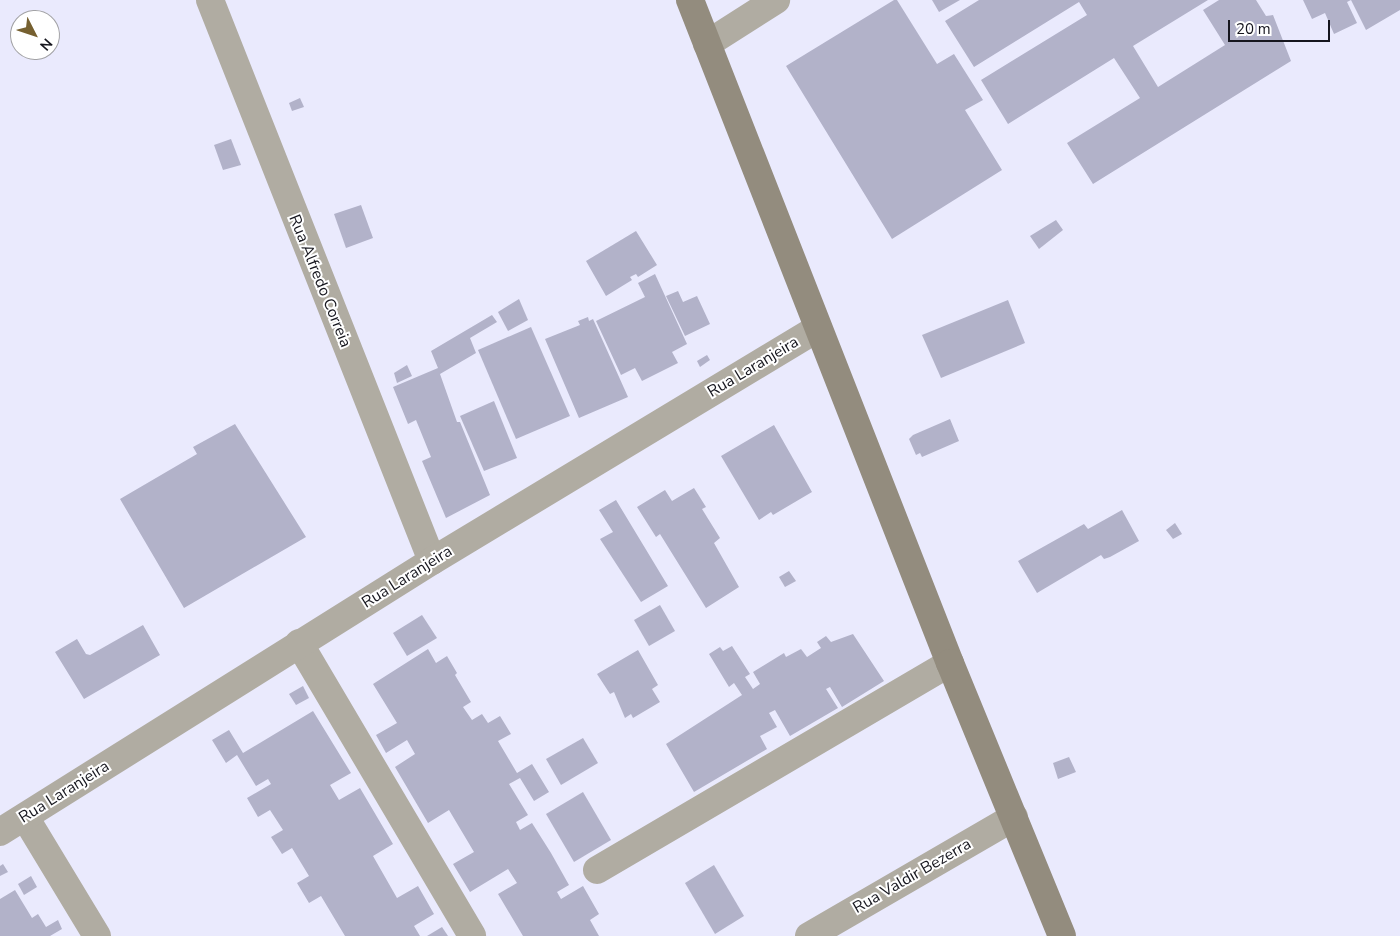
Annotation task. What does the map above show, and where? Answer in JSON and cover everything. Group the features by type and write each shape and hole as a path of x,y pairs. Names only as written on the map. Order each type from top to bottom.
{"main road":[{"path":"690,0 950,663 1062,936"}],"street":[{"name":"Rua Alfredo Correia","path":"210,0 432,561"},
{"path":"706,44 776,0"},
{"name":"Rua Laranjeira","path":"0,832 432,561 818,328"},
{"path":"299,643 472,936"},
{"path":"597,870 950,663"},
{"path":"25,817 97,936"},
{"name":"Rua Valdir Bezerra","path":"809,936 1014,817"}],"building":[{"path":"894,0 897,0 937,64 954,54 983,100 965,110 1002,170 892,239 786,66"},
{"path":"932,0 960,0 939,12"},
{"path":"979,0 1208,0 1133,46 1158,87 1225,45 1203,10 1219,0 1256,0 1266,16 1273,15 1291,61 1093,184 1067,143 1140,98 1114,58 1008,124 981,80 1087,15 1079,2 974,67 945,21"},
{"path":"1303,0 1351,0 1347,2 1357,23 1334,34 1325,13 1312,19"},
{"path":"1351,0 1400,0 1400,10 1366,30"},
{"path":"300,98 304,107 292,111 289,103"},
{"path":"231,139 241,165 223,170 214,145"},
{"path":"361,205 373,238 346,248 334,214"},
{"path":"1056,220 1063,230 1039,249 1030,236"},
{"path":"636,231 657,265 638,277 636,274 630,277 632,280 606,296 586,261"},
{"path":"655,274 687,344 672,352 678,363 642,381 635,368 621,375 596,321 645,297 638,283"},
{"path":"678,291 683,302 697,296 710,324 685,336 666,296"},
{"path":"519,299 528,320 508,331 498,312"},
{"path":"1008,300 1025,343 941,378 922,335"},
{"path":"492,315 497,322 470,338 476,353 440,374 457,422 460,422 490,495 446,518 422,461 431,457 416,420 408,424 393,387 438,368 431,351"},
{"path":"588,317 589,321 593,319 628,397 579,418 545,339 580,325 578,321"},
{"path":"531,327 570,416 516,439 478,350"},
{"path":"707,355 710,360 700,367 697,361"},
{"path":"407,365 412,376 397,383 394,373"},
{"path":"494,401 517,458 484,471 460,416"},
{"path":"950,419 959,441 922,457 920,453 916,455 909,439 913,435"},
{"path":"235,424 306,537 184,608 120,499 197,454 193,447"},
{"path":"774,425 812,492 773,515 771,512 759,520 721,456"},
{"path":"694,488 706,507 702,509 720,538 714,543 739,587 706,608 660,534 656,537 637,507 665,490 672,501"},
{"path":"616,500 668,586 641,602 600,539 613,532 599,510"},
{"path":"1122,510 1139,541 1110,557 1104,559 1101,555 1037,593 1018,561 1084,524 1088,529"},
{"path":"1175,523 1182,534 1173,539 1166,530"},
{"path":"789,571 796,581 785,587 779,577"},
{"path":"660,605 675,631 649,646 634,620"},
{"path":"422,615 437,638 407,656 393,633"},
{"path":"143,625 160,655 84,699 55,652 77,639 86,654 90,655"},
{"path":"853,634 884,681 842,707 830,687 826,689 838,708 790,736 775,710 769,713 777,727 760,736 767,749 694,792 666,744 742,695 734,683 729,687 709,654 720,647 723,651 732,646 750,674 745,677 753,689 760,684 753,672 784,653 786,657 801,649 807,657 821,648 817,642 826,636 831,642"},
{"path":"428,649 436,663 447,656 457,673 455,675 471,702 463,707 472,720 482,714 488,723 500,716 511,734 498,741 517,773 532,764 549,792 534,801 520,778 509,784 528,815 516,822 520,830 532,823 551,853 569,885 557,892 561,899 583,886 599,914 590,920 599,936 523,936 498,894 517,883 508,869 470,892 453,864 474,852 449,810 428,823 395,767 415,754 407,740 386,753 376,735 397,723 373,684"},
{"path":"638,650 658,685 652,689 660,702 633,718 631,714 625,718 614,692 610,694 597,674"},
{"path":"303,686 309,698 296,705 289,694"},
{"path":"313,711 351,773 330,785 339,800 360,788 393,844 373,856 397,898 418,886 434,914 414,926 420,936 345,936 321,896 309,903 297,883 309,876 292,848 282,854 271,837 283,830 270,810 258,817 247,798 271,784 268,779 256,786 237,755 226,763 212,740 229,730 243,753"},
{"path":"583,738 598,763 561,785 546,759"},
{"path":"1069,757 1076,772 1058,779 1053,763"},
{"path":"583,792 611,840 574,862 546,814"},
{"path":"3,864 8,872 0,876 0,866"},
{"path":"714,865 744,916 715,934 685,883"},
{"path":"31,876 37,887 24,895 18,884"},
{"path":"15,890 32,918 38,914 46,927 58,920 62,929 50,936 0,936 0,899"},
{"path":"442,927 448,936 427,936"}]}
